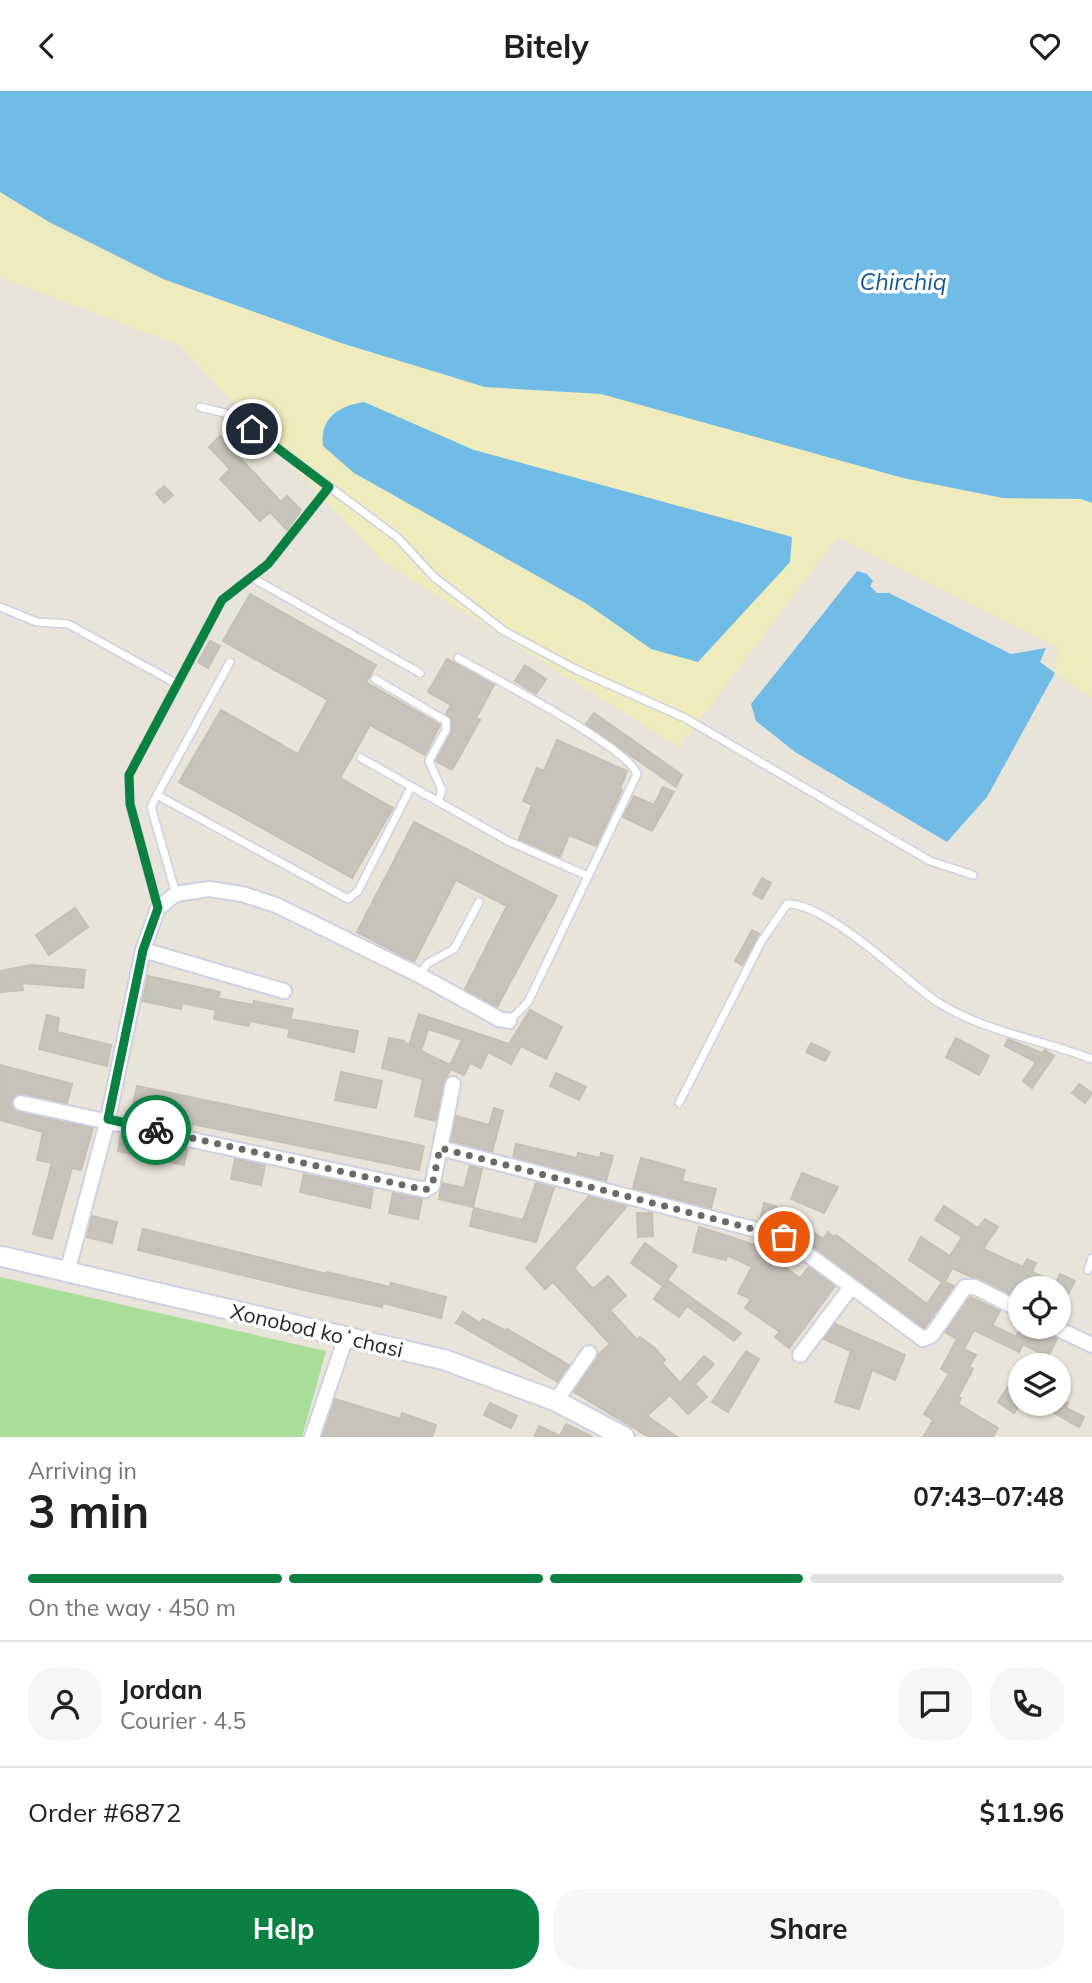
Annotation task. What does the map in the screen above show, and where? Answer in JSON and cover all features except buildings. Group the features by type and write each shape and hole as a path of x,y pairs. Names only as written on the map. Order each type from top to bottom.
{"main road":[{"name":"Xonobod koʻchasi","path":"0,1256 345,1336 470,1368 556,1401 624,1437"}],"street":[{"path":"67,1273 108,1119 143,950 158,908 176,894 209,889 254,897 317,923 499,1019 509,1021"},
{"path":"143,950 284,991"},
{"path":"21,1103 108,1119 425,1190 432,1186 453,1084"},
{"path":"440,1148 784,1237 923,1339 932,1335 965,1287 975,1287 1008,1304"},
{"path":"800,1355 851,1287"},
{"path":"1071,1335 1092,1345"},
{"path":"312,1437 345,1336"},
{"path":"556,1401 589,1353"}],"lane":[{"path":"200,407 233,415 398,538 434,577 504,631 577,670 685,717 930,861 973,876"},
{"path":"158,908 128,792 135,762 222,600 268,564 329,487"},
{"path":"251,577 421,673"},
{"path":"0,607 37,622 68,624 177,684"},
{"path":"458,658 566,719 635,768 635,779 528,1002 509,1021"},
{"path":"176,894 150,807 230,662"},
{"path":"375,679 446,721 446,730 429,761 442,790 438,802"},
{"path":"361,758 508,841 588,876"},
{"path":"157,795 348,899 358,891 411,787"},
{"path":"419,975 428,963 454,949 479,902"},
{"path":"679,1103 761,942 787,904 804,907 866,944 934,1000 957,1012 1092,1059"},
{"path":"1088,1270 1092,1258"}],"green space":[{"path":"0,1277 326,1351 302,1437 0,1437"}],"sand":[{"name":"Chirchiq","path":"0,91 1092,91 1092,698 1055,673 1058,647 838,537 679,747 384,562 179,345 0,277"}],"water":[{"name":"Chirchiq","path":"0,91 1092,91 1092,503 1081,499 1003,498 903,478 601,394 485,387 341,343 163,279 49,222 0,192"},
{"path":"364,402 474,450 792,537 790,562 698,662 651,649 587,604 354,473 323,446 324,428 339,410"},
{"path":"857,571 867,574 873,581 870,586 877,593 889,593 1011,654 1046,648 1040,662 1055,673 987,797 947,842 795,752 756,721 751,704"}],"way so far":[{"path":"156,1130 425,1190 432,1186 440,1148 784,1237"}],"route":[{"path":"156,1130 108,1119 143,950 158,908 130,804 129,775 222,600 268,564 329,487 252,429"}]}
